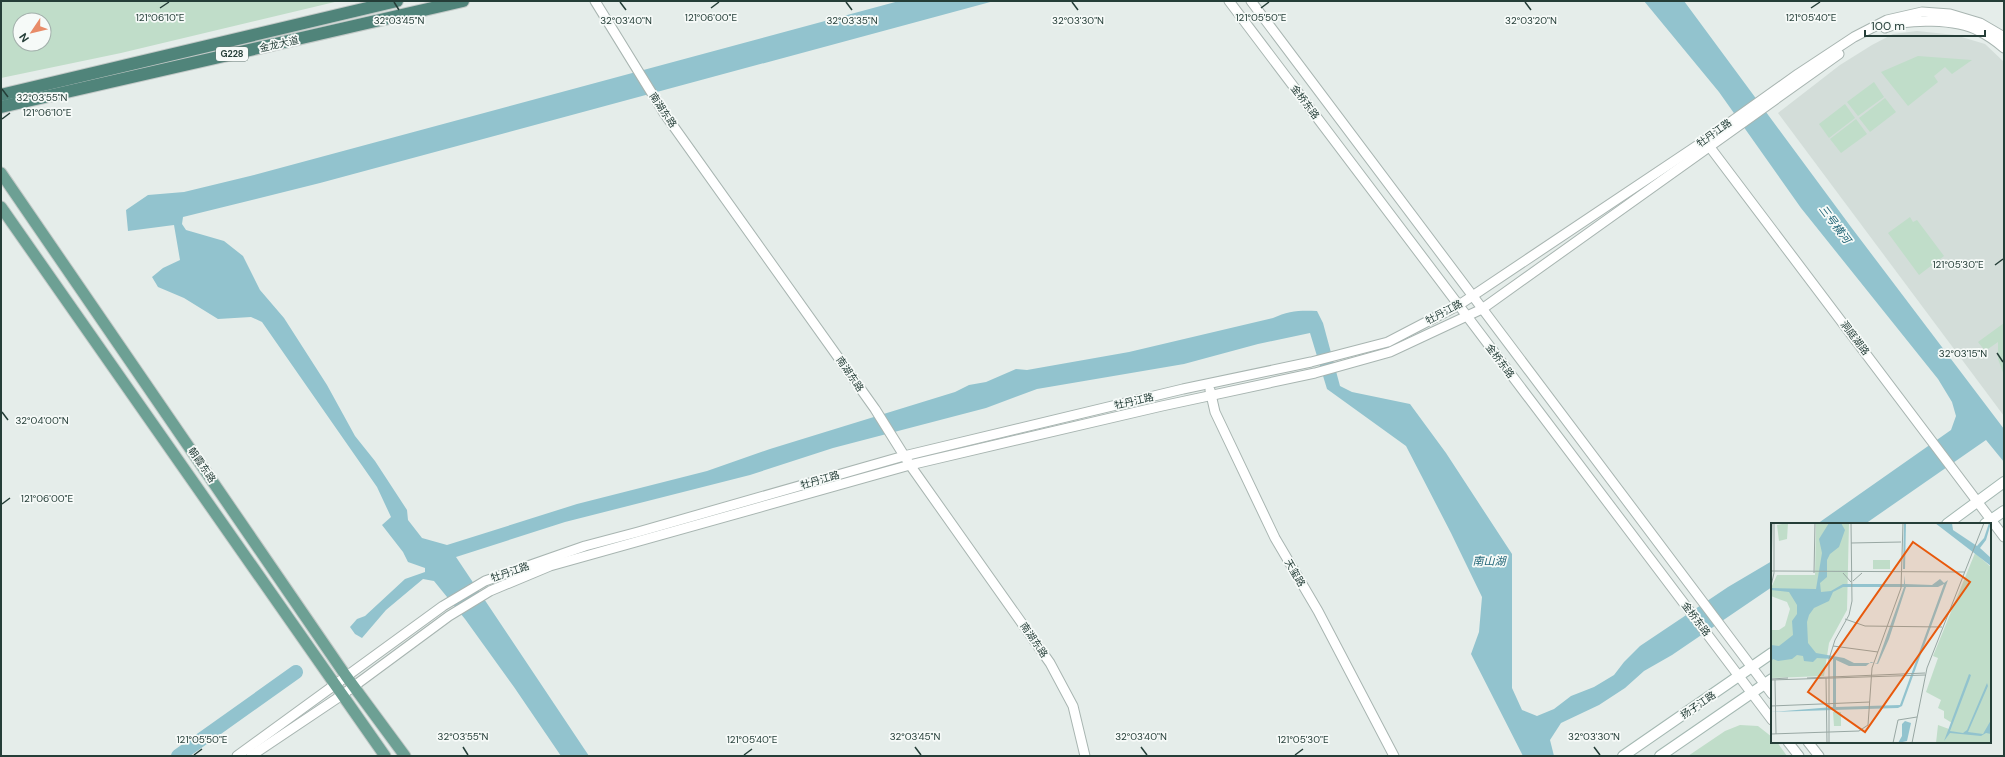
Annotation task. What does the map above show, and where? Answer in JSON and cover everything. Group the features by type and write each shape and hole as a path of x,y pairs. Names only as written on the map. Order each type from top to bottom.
{"highway":[{"name":"金龙大道","path":"1,94 397,1"},
{"name":"金龙大道","path":"1,107 463,1"}],"main road":[{"name":"朝霞东路","path":"1,173 346,676 405,756"},
{"name":"朝霞东路","path":"1,207 334,684 386,756"},
{"path":"1948,523 2002,483"},
{"path":"1988,522 2004,511"},
{"name":"扬子江路","path":"1623,756 1771,653"},
{"name":"扬子江路","path":"1660,756 1768,682"}],"street":[{"name":"南湖东路","path":"595,1 657,102 875,409 910,465 1050,663 1073,706 1085,756"},
{"name":"金桥东路","path":"1229,1 1771,719"},
{"name":"金桥东路","path":"1251,1 1722,629 1752,667 1768,682"},
{"name":"牡丹江路","path":"237,756 443,606 485,581 585,546 904,456 1210,384 1337,356 1388,342 1458,305 1707,143 1854,37 1887,20 1922,12 1950,14 1980,23 2004,36"},
{"name":"牡丹江路","path":"1766,101 1860,40 1890,26 1919,21 1950,23 1978,30 2004,48"},
{"name":"牡丹江路","path":"251,756 354,686 449,616 490,591 550,566 910,465 1315,373 1390,352 1482,308 1707,143"},
{"name":"洞庭湖路","path":"1707,143 1978,501 1988,522"},
{"name":"天玺路","path":"1210,384 1215,412 1275,538 1318,611 1394,756"},
{"name":"洞庭湖路","path":"1991,525 2004,537"},
{"path":"1789,743 1799,756"},
{"path":"1809,743 1819,756"}],"shaded area":[{"path":"1917,31 1955,35 1985,44 2004,62 2004,416 1778,113 1840,65 1872,45 1893,34"}],"green space":[{"path":"1,1 339,1 121,53 1,78"},
{"path":"1918,56 1972,60 1952,74 1945,67 1934,76 1938,82 1908,106 1881,72"},
{"path":"1874,82 1884,97 1858,116 1847,102"},
{"path":"1885,98 1896,112 1870,132 1859,118"},
{"path":"1845,104 1855,118 1829,138 1819,124"},
{"path":"1856,119 1867,134 1841,153 1830,139"},
{"path":"1910,217 1913,222 1917,220 1944,256 1919,275 1888,233"},
{"path":"2004,323 2004,375 1998,359 1998,342 1985,351 1978,342"},
{"path":"1740,725 1758,726 1771,736 1771,743 1778,743 1787,756 1688,756 1725,731"}],"water":[{"name":"南山湖","path":"899,1 994,1 320,183 183,217 182,224 186,230 224,241 243,256 260,290 284,318 327,385 355,436 375,461 407,510 408,520 422,538 447,545 577,504 707,471 770,449 955,392 969,385 986,382 1016,369 1027,370 1129,352 1273,318 1289,312 1317,311 1323,323 1340,386 1352,392 1410,404 1446,453 1512,554 1512,688 1522,710 1537,716 1554,709 1571,696 1594,687 1614,675 1624,662 1640,646 1728,587 1771,562 1771,588 1672,655 1644,671 1625,688 1599,705 1561,723 1550,740 1554,756 1523,756 1471,654 1479,632 1482,597 1451,533 1406,446 1327,389 1310,333 1258,344 1184,364 1037,389 986,408 833,448 750,475 565,522 456,557 589,756 561,756 465,619 434,581 423,579 386,610 362,638 355,634 350,627 357,619 365,616 405,579 425,572 425,568 408,562 403,552 382,525 391,517 377,487 262,322 251,317 218,319 184,298 158,287 152,277 163,268 180,260 174,225 128,231 126,210 148,195 184,192 250,176"},
{"name":"三号横河","path":"1644,1 1684,1 1851,227 2004,429 2004,462 1986,440 1866,523 1818,523 1951,430 1956,416 1952,402 1938,379 1801,208 1719,92"}],"waterway":[{"path":"178,756 296,672"}]}
